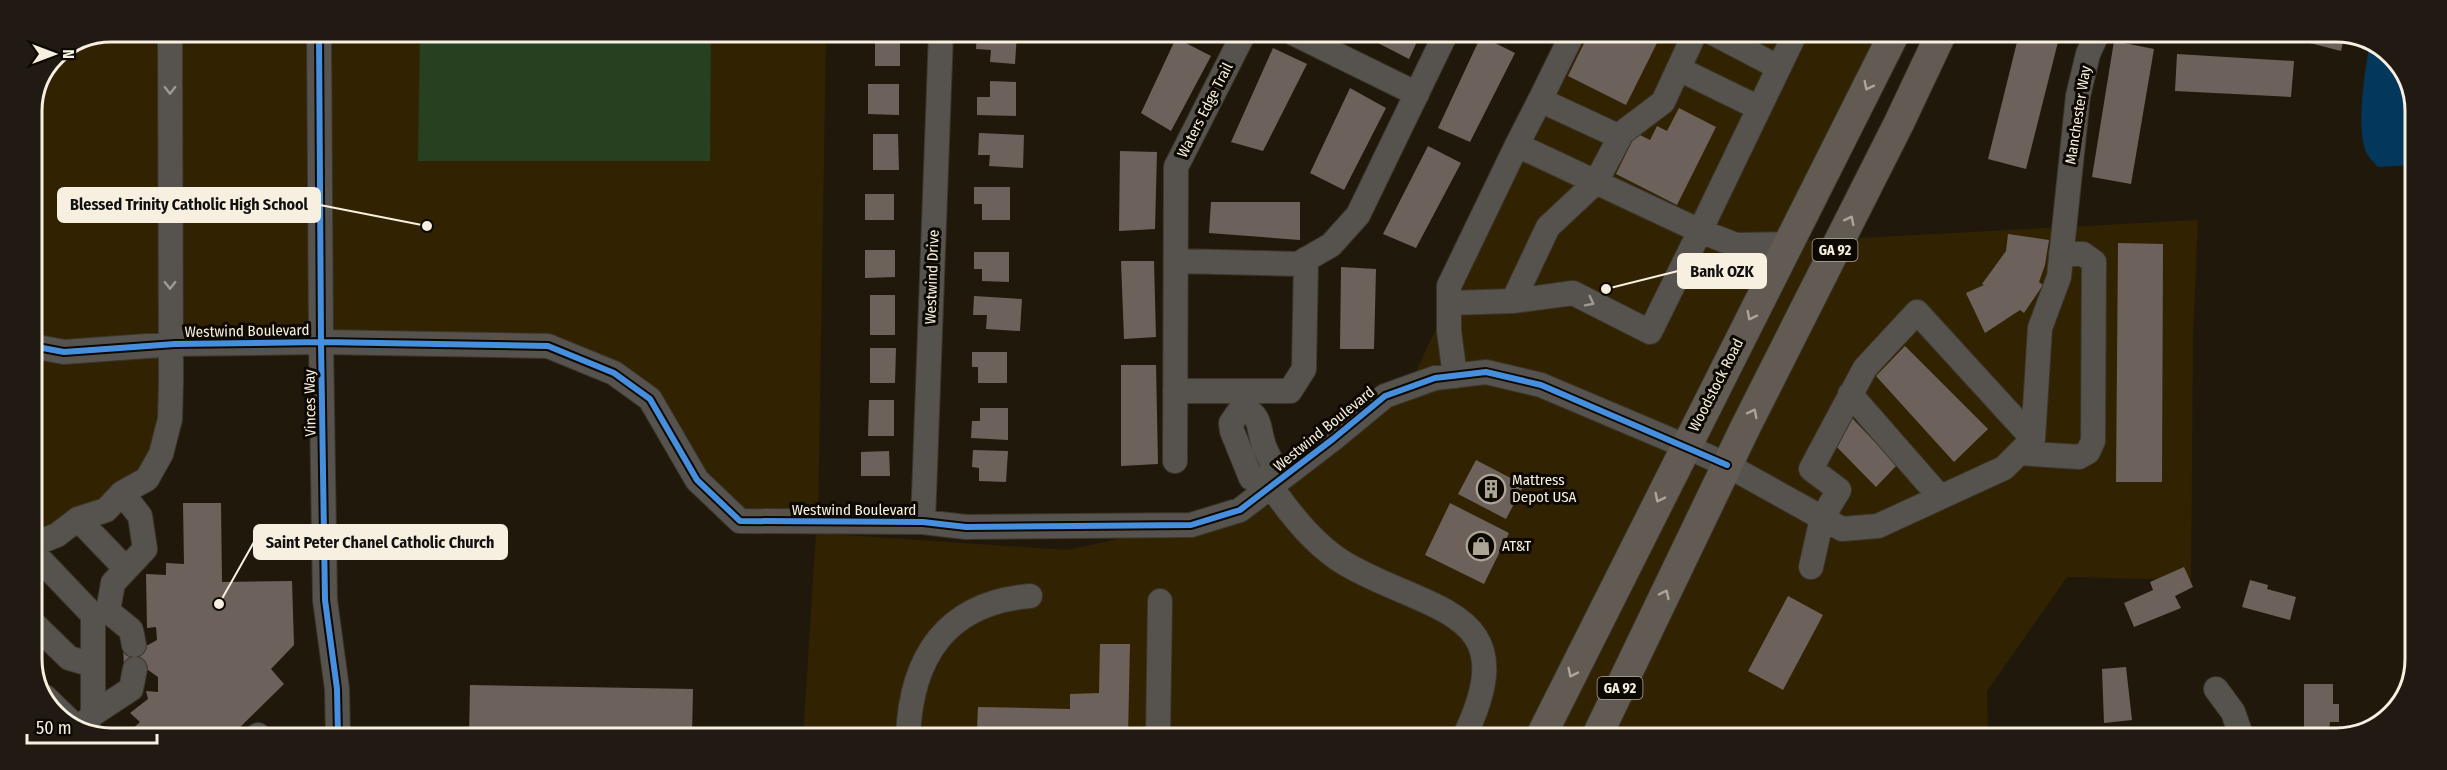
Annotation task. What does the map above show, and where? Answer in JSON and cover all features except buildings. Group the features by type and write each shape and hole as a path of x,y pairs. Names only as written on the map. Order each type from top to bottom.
{"main road":[{"name":"Woodstock Road","path":"1545,728 1890,42"},
{"name":"GA 92","path":"1605,728 1727,465 1899,123 1937,42"}],"street":[{"path":"42,541 57,535 78,519 106,510 122,493 147,479 161,454 170,420 170,42"},
{"name":"Vinces Way","path":"319,42 326,600 337,689 338,728"},
{"name":"Westwind Drive","path":"923,522 941,42"},
{"name":"Waters Edge Trail","path":"1175,461 1176,167 1239,42"},
{"path":"1311,42 1417,94"},
{"path":"1176,261 1298,264 1331,245 1358,215 1442,42"},
{"path":"1455,376 1449,331 1449,286 1569,42"},
{"path":"1513,301 1548,227 1596,182 1620,137 1664,102 1691,42"},
{"path":"1730,42 1778,67"},
{"path":"1449,303 1513,301 1573,293 1650,332 1791,42"},
{"name":"Manchester Way","path":"2026,446 2040,328 2059,277 2078,96 2088,54 2093,42"},
{"path":"1679,69 1759,108"},
{"path":"1540,100 1620,137"},
{"path":"1517,145 1700,231 1736,245 1788,244"},
{"path":"1811,567 1822,518 1839,490 1811,469 1865,368 1917,312 2026,446 2079,457 2088,452 2092,441 2094,262 2083,254 2061,254"},
{"path":"1175,391 1242,398 1290,391 1304,369 1306,259"},
{"name":"Westwind Boulevard","path":"42,348 64,352 170,345 321,342 548,346 614,372 650,399 697,480 740,521 923,522 966,527 1191,525 1240,510 1269,483 1384,396 1435,378 1486,372 1541,385 1685,446 1727,465 1842,529 1878,526 2004,468 2026,446"},
{"path":"1850,394 1940,497"},
{"path":"1242,398 1257,415 1264,444 1274,468 1269,483"},
{"path":"1242,398 1231,423 1240,454 1251,478 1269,483 1316,540 1341,561 1377,581 1459,618 1474,631 1485,660 1485,684 1478,709 1468,728"},
{"path":"1240,454 1264,444"},
{"path":"82,722 101,613 113,583 145,549 141,516 122,493"},
{"path":"78,519 126,569"},
{"path":"42,560 101,613 131,630 134,645"},
{"path":"909,728 915,681 935,642 961,617 993,602 1030,596"},
{"path":"1158,728 1160,601"},
{"path":"42,631 69,658 93,665"},
{"path":"83,722 131,689 135,669"},
{"path":"2216,689 2233,712 2239,728"}],"shaded area":[{"path":"111,42 826,42 818,522 740,521 649,399 548,346 175,344 147,479 42,541 43,97 47,84 84,84 84,47"},
{"path":"1571,42 1906,42 1802,241 2198,220 2193,335 2191,580 2067,577 1987,691 1988,728 804,728 816,533 1067,550 1250,511 1404,397"}],"green space":[{"path":"420,42 711,42 710,161 418,161"}],"water":[{"path":"2369,50 2388,65 2403,93 2405,165 2378,167 2366,152 2362,128 2364,82"}],"cycle path":[{"path":"319,42 325,600 337,689 338,728"},
{"path":"42,348 64,352 175,344 321,342 548,346 614,373 650,399 697,480 740,521 923,522 966,527 1191,525 1240,510 1385,396 1435,378 1486,372 1541,385 1727,465"}],"place":[{"name":"Blessed Trinity Catholic High School","path":"427,226"},
{"name":"Bank OZK","path":"1606,289"},
{"name":"Mattress Depot USA","path":"1491,489"},
{"name":"AT&T","path":"1481,546"},
{"name":"Saint Peter Chanel Catholic Church","path":"219,604"}]}
